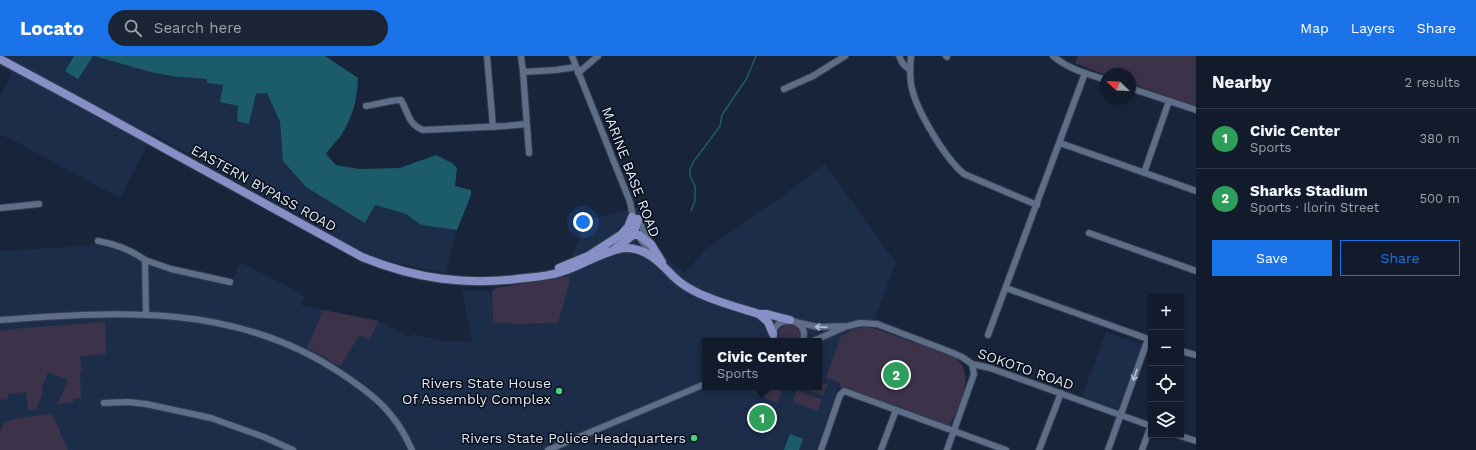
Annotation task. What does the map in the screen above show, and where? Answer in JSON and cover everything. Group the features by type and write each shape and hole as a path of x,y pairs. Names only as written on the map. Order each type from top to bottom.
{"main road":[{"name":"EASTERN BYPASS ROAD","path":"0,59 362,257 403,272 441,280 483,282 504,281 553,275 574,268 614,250 625,248 644,252 655,258"},
{"path":"619,236 628,227 635,227 651,244"},
{"name":"EASTERN BYPASS ROAD","path":"532,277 583,258 635,227"},
{"path":"614,250 635,227"},
{"name":"MARINE BASE ROAD","path":"651,244 667,269"},
{"name":"MARINE BASE ROAD","path":"655,258 684,285 708,298 759,314 767,314 793,321"},
{"path":"759,314 768,322 774,338"}],"street":[{"path":"487,56 493,127"},
{"path":"521,56 529,153"},
{"name":"MARINE BASE ROAD","path":"572,56 630,202 635,227 647,249 655,258"},
{"path":"523,72 577,70 598,56"},
{"path":"784,90 813,76 845,56"},
{"path":"899,56 910,70"},
{"path":"910,56 911,84 915,97 934,136 957,168 964,174 1037,205"},
{"path":"1053,56 1064,65 1100,78"},
{"path":"988,335 1085,73"},
{"path":"1136,90 1196,110"},
{"path":"366,106 401,100 410,122 423,130 526,124"},
{"path":"1144,173 1169,101"},
{"path":"1060,143 1196,191"},
{"path":"0,208 39,204"},
{"path":"635,227 651,244"},
{"path":"1089,233 1196,271"},
{"path":"98,241 129,250 145,260 171,269 230,282"},
{"path":"145,260 146,315"},
{"path":"1006,288 1148,338"},
{"path":"0,320 99,314 146,315 186,318 245,328 276,338 308,353 357,383 379,401 394,417 405,432 412,450"},
{"path":"774,338 775,328 779,323 784,321 793,321 802,328 804,333 803,338"},
{"name":"SOKOTO ROAD","path":"793,321 818,327 848,326"},
{"name":"SOKOTO ROAD","path":"820,338 848,326 860,323 877,324 948,350 972,364 990,368 1148,425"},
{"path":"1108,450 1148,344"},
{"path":"1184,351 1196,355"},
{"path":"947,450 974,374 972,364"},
{"path":"548,450 702,385"},
{"path":"821,450 842,392 844,391 1005,450"},
{"path":"1039,450 1061,393"},
{"path":"104,403 128,402 146,404 211,418 264,437 293,450"},
{"path":"881,450 896,410"},
{"path":"1142,450 1148,434"},
{"path":"1184,437 1196,441"}],"shaded area":[{"path":"0,56 74,56 65,71 78,78 94,56 154,73 206,79 209,83 223,85 249,123 256,94 267,93 280,122 283,161 365,223 375,205 406,214 421,225 457,230 446,273 373,258 153,134 120,198 11,139 0,135 0,96 12,73 0,66"},
{"path":"74,56 93,56 78,79 65,71"},
{"path":"94,56 325,56 358,78 357,94 351,116 340,137 326,154 336,165 359,169 400,168 436,155 452,163 457,168 455,186 471,190 471,195 457,230 421,225 406,214 375,205 365,223 306,187 283,161 280,122 267,93 256,94 249,124 237,121 238,106 220,102 223,85 208,83 206,79 154,73"},
{"path":"1078,56 1196,56 1196,107 1136,85 1136,68 1100,68 1100,73 1075,63"},
{"path":"825,164 896,263 871,328 866,327 826,378 840,383 816,450 0,450 0,251 96,245 115,250 167,271 231,284 240,262 305,296 301,305 379,321 409,336 414,334 442,341 472,342 462,290 492,291 496,288 569,276 573,253 587,220 639,207 656,245 671,262 685,273 706,249 784,195"},
{"path":"569,276 569,284 558,323 517,324 493,322 492,291 496,288"},
{"path":"323,310 379,321 369,340 360,335 340,366 307,348"},
{"path":"105,322 106,354 80,356 82,372 80,372 81,398 73,399 74,402 57,405 68,380 48,372 41,390 43,392 36,409 28,410 26,392 8,394 8,398 4,400 0,399 0,331"},
{"path":"788,324 797,327 800,338 780,338 780,330 783,326"},
{"path":"866,327 876,329 954,357 961,364 965,372 964,390 950,426 839,387 840,383 826,378 841,336 853,329"},
{"path":"1106,332 1143,345 1119,410 1082,396"},
{"path":"822,382 828,385 823,396 807,390 822,390"},
{"path":"754,390 782,391 777,403 753,393"},
{"path":"797,390 822,399 818,411 793,402"},
{"path":"52,414 68,450 0,450 0,432 4,422 19,418"},
{"path":"790,434 803,439 799,450 784,450"}],"waterway":[{"path":"691,211 695,201 695,186 690,176 690,169 694,161 720,126 722,115 747,78 756,56"}],"place":[{"name":"Sharks Stadium","path":"896,375"},
{"name":"Rivers State House Of Assembly Complex","path":"559,391"},
{"name":"Civic Center","path":"762,418"},
{"name":"Rivers State Police Headquarters","path":"694,438"}]}
